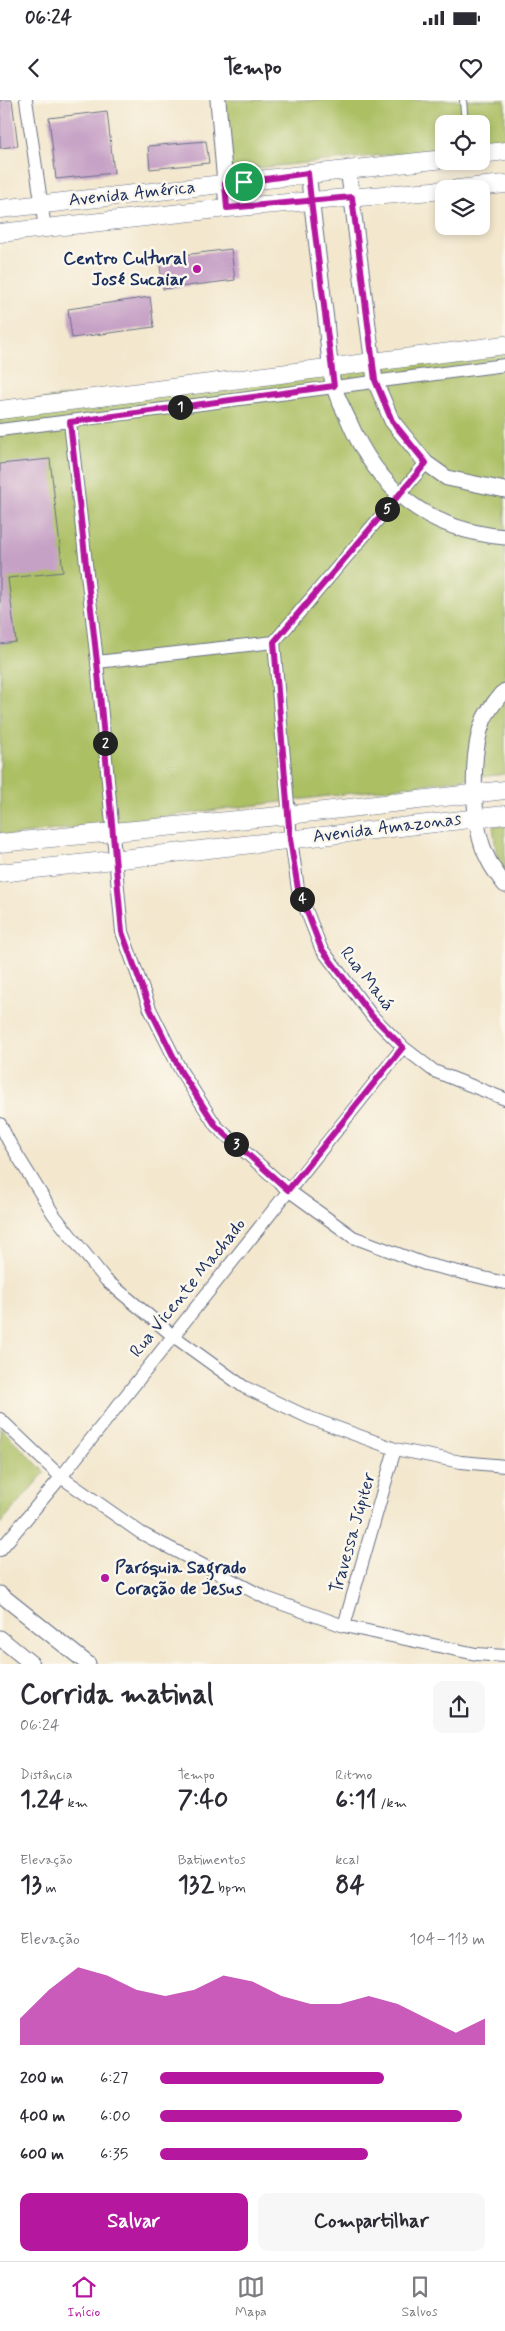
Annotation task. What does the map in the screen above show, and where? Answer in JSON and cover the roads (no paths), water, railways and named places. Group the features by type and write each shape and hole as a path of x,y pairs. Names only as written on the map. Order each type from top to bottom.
{"main road":[{"path":"490,153 505,151"},
{"name":"Avenida América","path":"0,209 435,159"},
{"path":"490,186 505,184"},
{"name":"Avenida América","path":"0,233 227,208 435,191"},
{"path":"0,410 68,403 331,366 505,345"},
{"name":"Avenida Amazonas","path":"0,843 288,815 505,790"},
{"name":"Avenida Amazonas","path":"0,873 505,815"}],"street":[{"path":"26,100 45,228"},
{"path":"218,100 227,208"},
{"path":"348,168 375,380 392,421 426,463 447,478 505,490"},
{"path":"308,173 334,386 355,436 369,462 399,495 431,517 456,528 484,535 505,537"},
{"path":"0,430 375,380 505,366"},
{"path":"70,422 97,662 122,932 150,1009 181,1072 216,1126 288,1190 353,1237 425,1264 505,1283"},
{"path":"97,662 274,642 426,463"},
{"name":"Rua Mauá","path":"274,642 290,839 298,889 321,948 372,1016 403,1047 434,1072 505,1099"},
{"path":"505,691 484,719 475,752 474,793 476,818 487,858 505,885"},
{"name":"Rua Vicente Machado","path":"0,1550 61,1477 172,1335 403,1047"},
{"path":"0,1124 4,1145 54,1215 106,1280 172,1335 244,1387 310,1418 396,1449 462,1462 505,1466"},
{"path":"0,1420 61,1477 141,1533 266,1598 344,1626 473,1659 505,1656"},
{"name":"Travessa Júpiter","path":"344,1626 396,1449"},
{"path":"0,1594 88,1664"},
{"path":"0,1638 32,1664"}],"lane":[{"path":"463,100 464,115"}],"place":[{"name":"Centro Cultural José Sucaiar","path":"197,269"},
{"name":"Paróquia Sagrado Coração de Jesus","path":"105,1578"}]}
